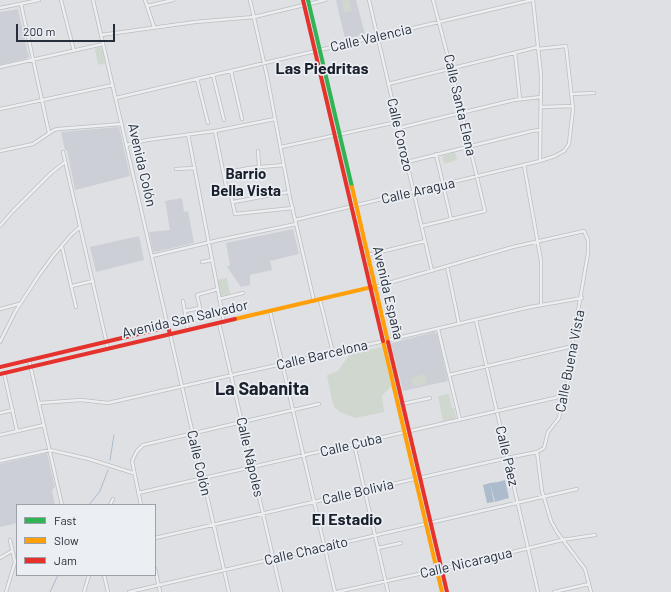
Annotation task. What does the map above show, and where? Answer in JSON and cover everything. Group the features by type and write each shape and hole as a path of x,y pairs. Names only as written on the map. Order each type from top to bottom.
{"main road":[{"name":"Avenida España","path":"303,0 307,3 439,570 442,592"},
{"name":"Avenida España","path":"354,206 368,255 373,287"},
{"name":"Avenida San Salvador","path":"2,374 373,287"},
{"name":"Avenida San Salvador","path":"0,367 168,327"},
{"name":"Avenida Colón","path":"168,327 170,334"},
{"name":"Avenida España","path":"385,341 402,404 406,432"},
{"name":"Avenida España","path":"439,570 447,592"}],"street":[{"path":"0,8 23,2 39,0"},
{"path":"61,0 74,51"},
{"name":"Avenida Colón","path":"93,0 168,327"},
{"path":"145,0 154,27"},
{"path":"147,6 173,0"},
{"path":"250,0 295,220 314,301"},
{"path":"101,35 195,22 254,17 307,3 325,0"},
{"name":"Calle Corozo","path":"368,0 432,271"},
{"name":"Calle Santa Elena","path":"433,0 440,22 485,211 451,219"},
{"path":"533,0 541,75 540,161"},
{"name":"Calle Valencia","path":"116,98 523,1 533,0"},
{"path":"23,2 33,60 49,133"},
{"path":"0,67 103,44"},
{"path":"388,84 538,48 566,46 573,106 541,107"},
{"path":"515,53 520,99"},
{"path":"231,70 242,118"},
{"path":"213,75 224,120"},
{"path":"197,79 208,123"},
{"path":"0,110 112,85"},
{"path":"571,94 594,93"},
{"path":"398,128 520,99 541,96"},
{"name":"Calle Aragua","path":"295,220 477,177 555,156 564,151 568,146 573,106"},
{"path":"126,145 147,140 215,131 275,119"},
{"path":"281,147 397,122"},
{"path":"0,150 34,144 54,130 62,128 122,124"},
{"path":"406,162 540,130"},
{"path":"215,131 227,191 230,191 235,214 293,208"},
{"path":"188,134 224,322"},
{"path":"258,151 259,166"},
{"path":"63,152 108,349"},
{"path":"422,226 451,219 436,154"},
{"path":"0,226 45,178 65,162"},
{"path":"224,173 259,166 284,165"},
{"path":"524,165 542,267 541,305"},
{"path":"176,169 195,168"},
{"path":"233,202 290,192"},
{"path":"152,256 209,242 296,224"},
{"path":"0,342 20,304 47,264 80,227"},
{"name":"Calle Buena Vista","path":"537,452 544,448 548,432 559,420 563,396 571,371 573,346 582,298 588,253 588,240 584,231 538,241"},
{"path":"368,255 425,241"},
{"path":"373,287 538,241"},
{"path":"62,246 76,307"},
{"path":"202,262 212,260"},
{"path":"447,266 459,324"},
{"path":"72,286 93,281"},
{"path":"185,311 200,308 197,295 218,289"},
{"path":"219,299 243,294"},
{"name":"Calle Barcelona","path":"39,403 81,400 108,403 541,305 582,298"},
{"path":"320,300 333,353"},
{"path":"183,301 188,330"},
{"path":"0,309 20,304"},
{"path":"270,311 324,547 336,592"},
{"name":"Calle Páez","path":"476,320 538,592"},
{"name":"Calle Nápoles","path":"219,323 281,592"},
{"path":"438,329 460,420"},
{"name":"Calle Colón","path":"170,334 229,592"},
{"path":"449,375 573,346"},
{"path":"28,360 62,504"},
{"path":"2,374 18,431"},
{"name":"Calle Cuba","path":"138,493 563,396"},
{"path":"402,404 430,398"},
{"path":"141,504 133,473 132,461 134,454 139,448 146,444 319,404"},
{"path":"0,413 13,410"},
{"path":"0,435 44,425"},
{"path":"354,444 388,592"},
{"path":"0,461 50,450 89,459 133,473"},
{"path":"537,452 543,497 551,521 562,540 585,569 591,592"},
{"name":"Calle Bolivia","path":"156,538 537,452"},
{"name":"Calle Chacaíto","path":"129,592 577,489"},
{"path":"110,504 113,499"},
{"name":"Calle Nicaragua","path":"336,592 439,570 562,540 595,535"},
{"path":"6,592 15,565 10,540"},
{"path":"378,548 401,543"},
{"path":"0,558 12,551"},
{"path":"156,572 160,592"},
{"path":"84,592 89,576"},
{"path":"104,576 108,592"},
{"path":"554,592 589,584"}],"shaded area":[{"path":"336,0 356,0 365,34 345,39"},
{"path":"349,0 352,11 344,13 342,1"},
{"path":"18,9 29,58 0,65 0,12"},
{"path":"99,47 102,49 105,63 98,65 95,49"},
{"path":"318,57 324,78 336,127 331,113"},
{"path":"119,127 130,176 75,190 67,150 65,150 61,132"},
{"path":"338,140 339,141 353,199 348,183"},
{"path":"455,152 457,160 444,164 442,156"},
{"path":"182,198 184,212 188,211 194,243 155,252 153,251 149,232 170,230 165,201"},
{"path":"355,214 360,229 371,281"},
{"path":"293,229 299,254 270,261 272,270 250,275 250,285 241,287 227,267 230,265 226,243"},
{"path":"139,236 144,260 96,272 90,247"},
{"path":"227,278 230,294 221,296 217,280"},
{"path":"434,332 437,334 448,381 403,391 391,344"},
{"path":"387,345 406,429 405,429"},
{"path":"382,347 391,386 382,396 384,412 355,418 340,412 335,408 332,401 327,375 338,371 350,354"},
{"path":"425,374 427,384 413,387 411,378"},
{"path":"449,394 452,408 454,408 456,417 454,419 443,421 438,396"},
{"path":"47,453 55,487 52,490 55,504 16,504 16,523 0,527 0,464"}],"water":[{"path":"505,480 509,498 502,500 498,482"},
{"path":"498,482 502,500 495,502 490,483"},
{"path":"490,483 494,502 487,503 483,485"}],"waterway":[{"path":"110,460 114,435"},
{"path":"90,504 100,491 108,470"},
{"path":"50,592 58,576"}],"traffic: fast":[{"path":"308,0 352,187"}],"traffic: slow":[{"path":"352,187 388,342"},
{"path":"235,319 372,287"},
{"path":"383,341 442,592"}],"traffic: jam":[{"path":"303,0 383,341"},
{"path":"0,374 235,319"},
{"path":"0,367 168,327 170,334"},
{"path":"388,342 447,592"}],"district":[{"name":"Las Piedritas","path":"322,69"},
{"name":"Barrio Bella Vista","path":"246,182"},
{"name":"La Sabanita","path":"262,389"},
{"name":"El Estadio","path":"347,520"}]}
